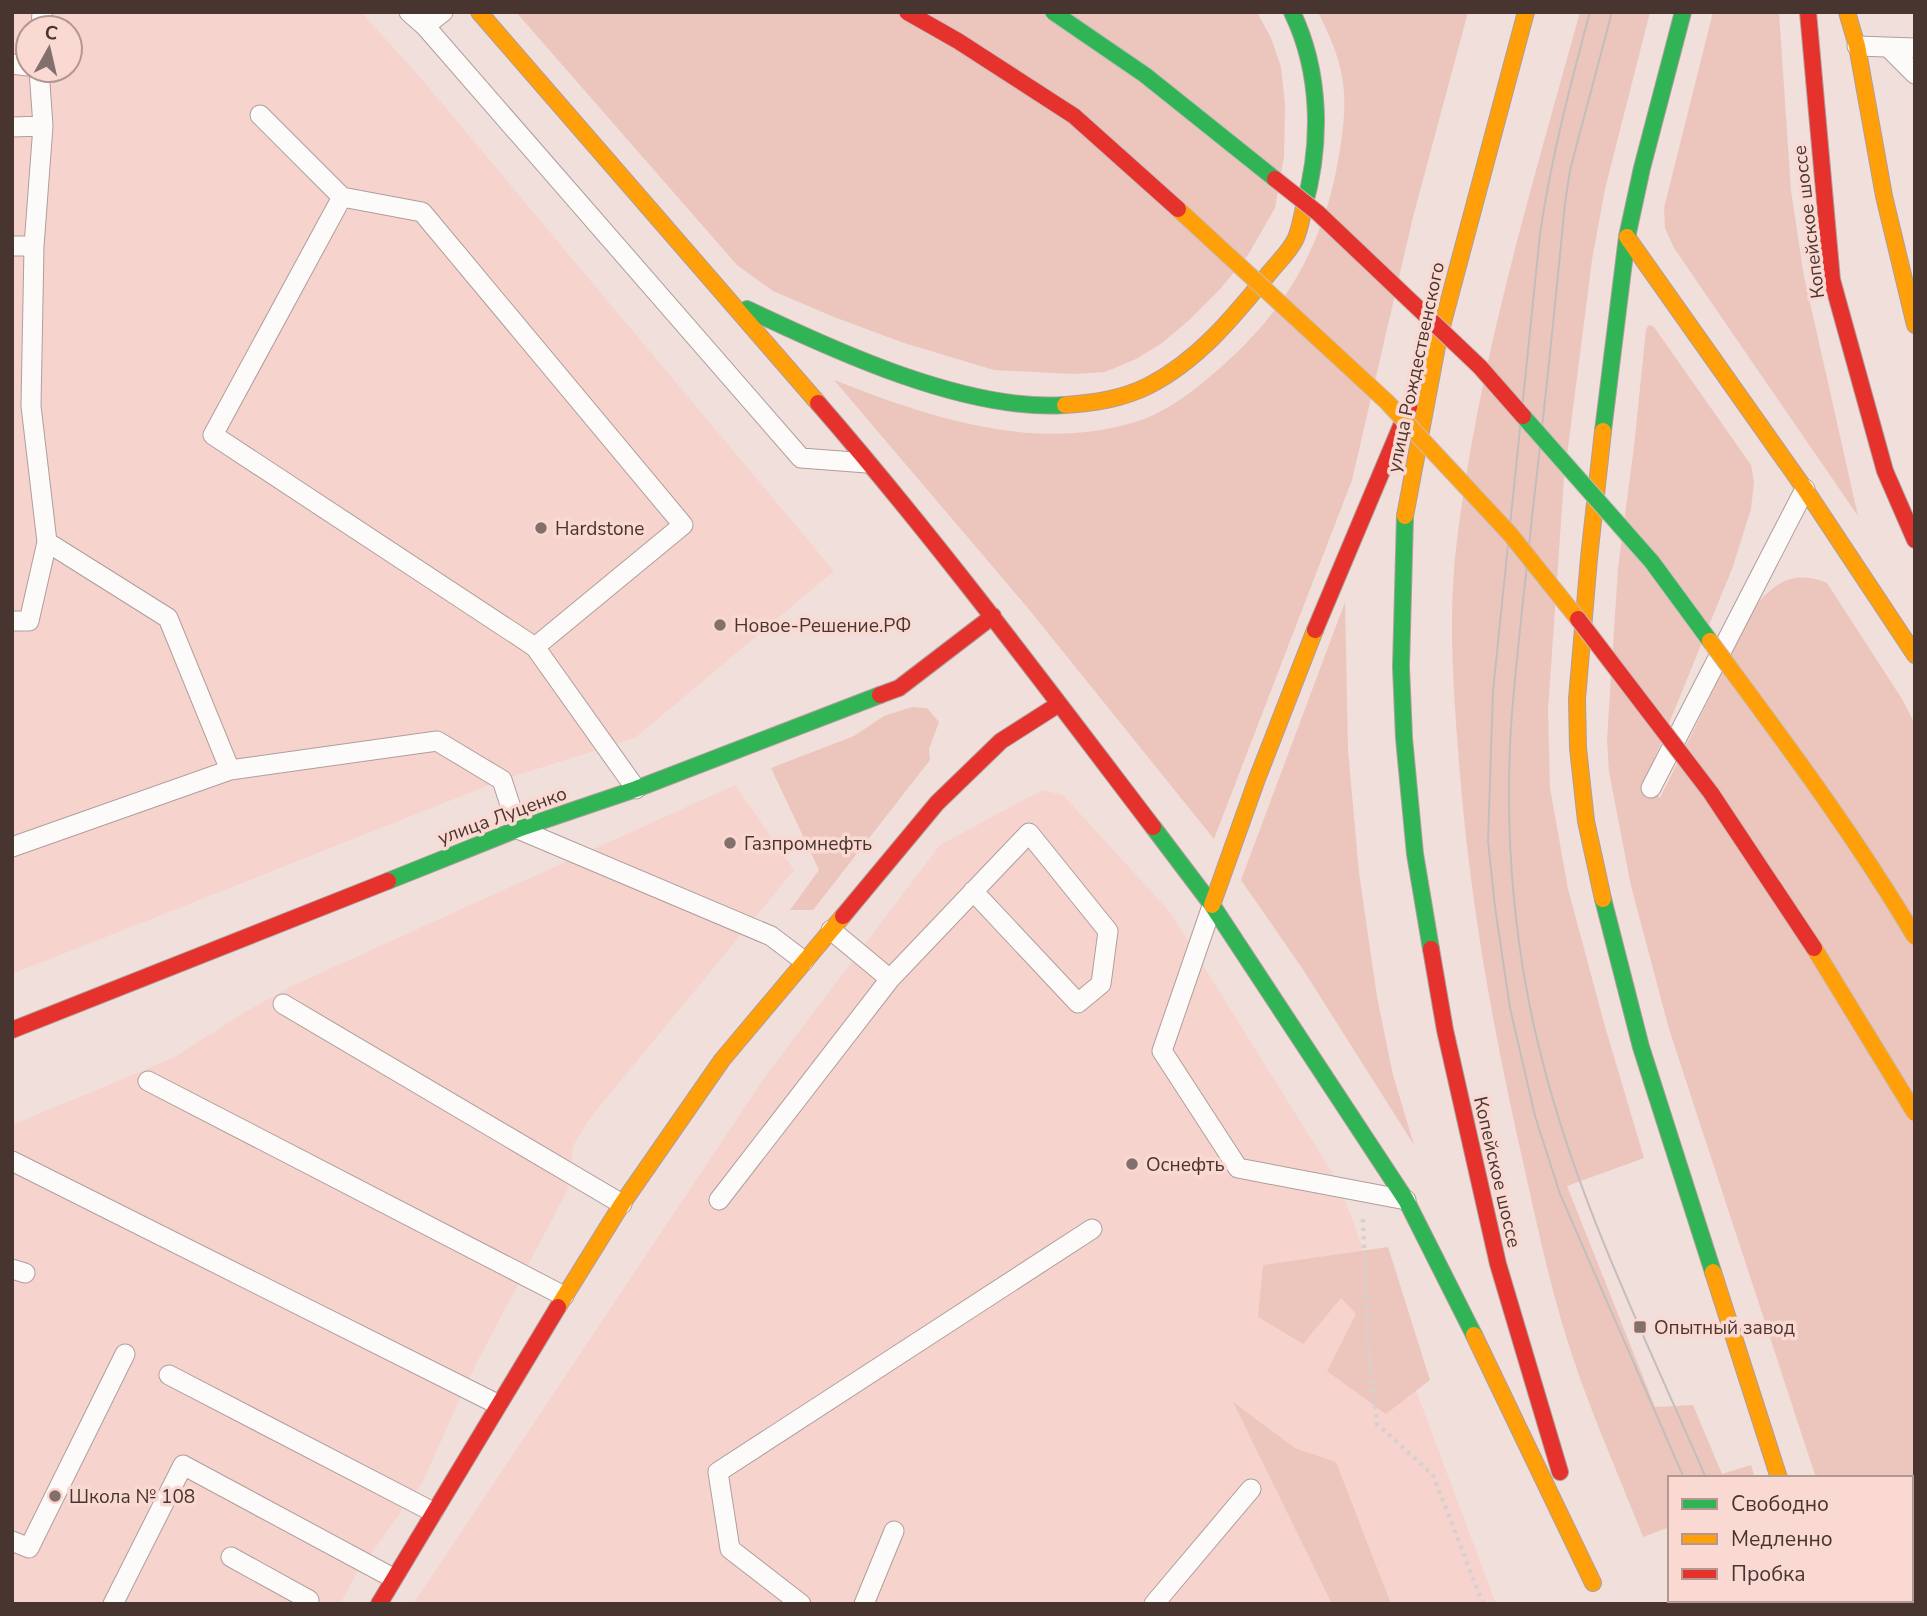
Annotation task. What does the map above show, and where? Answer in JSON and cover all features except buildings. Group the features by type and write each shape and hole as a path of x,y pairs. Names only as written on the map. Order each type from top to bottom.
{"main road":[{"path":"479,12 870,463 993,616 1212,905 1406,1200"},
{"path":"907,12 958,41 1074,116 1241,265 1387,402 1510,534 1617,667 1711,793 1816,951 1915,1113"},
{"path":"1053,12 1145,75 1318,213 1480,368 1652,562 1774,727 1892,898 1915,937"},
{"path":"729,300 792,331 878,367 1000,401 1047,406 1095,403 1146,389 1185,363 1220,334 1295,240 1311,186 1315,102 1309,56 1292,12"},
{"name":"улица Рождественского","path":"1404,738 1401,617 1404,520 1438,341 1526,12"},
{"path":"1683,12 1642,168 1627,237 1604,413 1577,699 1578,748 1586,821 1609,926 1641,1047 1778,1476"},
{"name":"Копейское шоссе","path":"1808,12 1832,279 1885,471 1915,540"},
{"path":"1847,12 1857,46 1884,196 1915,325"},
{"path":"1627,237 1805,489 1915,655"},
{"path":"1212,905 1228,855 1329,593 1438,341"},
{"name":"улица Луценко","path":"12,1030 518,829 636,789 899,688 993,616"},
{"path":"379,1604 497,1404 622,1204 722,1060 937,803 1000,741 1059,704"},
{"name":"Копейское шоссе","path":"1404,738 1415,854 1445,1030 1497,1264 1595,1588 1468,1322 1406,1200"}],"lane":[{"path":"409,12 425,26 801,458 870,463"},
{"path":"425,26 443,12"},
{"path":"1857,46 1915,48"},
{"path":"1889,48 1915,74"},
{"path":"12,621 29,621 47,542 31,406 34,246 43,126 40,84"},
{"path":"260,115 342,197 422,212 682,525 535,647"},
{"path":"12,127 43,126"},
{"path":"342,197 213,435 535,647 636,789"},
{"path":"12,246 34,246"},
{"path":"1651,788 1805,489"},
{"path":"47,542 168,618 230,770"},
{"path":"12,847 230,770 437,741 502,780 518,829 771,936 804,961"},
{"path":"719,1200 890,979 973,891 1029,833 1108,931 1101,984 1078,1003 973,891"},
{"path":"1212,905 1162,1051 1238,1167 1406,1200"},
{"path":"831,930 890,979"},
{"path":"283,1004 622,1204"},
{"path":"148,1082 564,1296"},
{"path":"12,1161 497,1404"},
{"path":"801,1604 730,1549 718,1472 1092,1229"},
{"path":"12,1541 29,1548 125,1354"},
{"path":"169,1375 433,1512"},
{"path":"113,1604 183,1465 394,1578"},
{"path":"1154,1604 1251,1489"},
{"path":"864,1604 894,1531"},
{"path":"230,1557 309,1600 307,1604"}],"path":[{"path":"1362,1191 1368,1343 1377,1424 1433,1475 1483,1604"}],"shaded area":[{"path":"12,12 361,12 419,76 834,571 635,738 502,780 12,974"},
{"path":"516,12 1257,12 1271,38 1281,67 1285,104 1284,157 1275,208 1248,255 1221,288 1162,343 1136,359 1105,372 1074,374 994,370 904,343 834,317 773,291 737,265"},
{"path":"1318,12 1468,12 1413,217 1352,480 1214,839 1027,607 834,380 943,418 1019,432 1056,434 1094,431 1132,423 1165,409 1195,389 1238,352 1279,304 1296,279 1322,224 1338,161 1344,97 1338,60"},
{"path":"1580,12 1650,12 1605,189 1592,260 1564,479 1548,710 1550,788 1568,889 1644,1158 1567,1186 1655,1407 1693,1405 1722,1474 1751,1465 1754,1476 1668,1476 1668,1528 1643,1537 1574,1361 1547,1266 1514,1122 1485,974 1460,775 1452,658 1452,599 1457,540 1479,406 1526,208"},
{"path":"1713,12 1779,12 1791,191 1804,276 1858,516 1674,248 1665,228 1664,208"},
{"path":"1649,325 1654,327 1751,465 1754,482 1751,509 1732,569 1645,782 1660,798 1755,606 1779,584 1796,578 1816,579 1827,583 1902,699 1915,724 1915,1604 1863,1604 1913,1602 1913,1476 1815,1476 1669,1029 1631,886 1609,772 1607,740 1618,568 1646,329"},
{"path":"1345,602 1348,750 1359,873 1377,997 1393,1075 1414,1145 1302,968 1241,880"},
{"path":"912,707 927,708 939,722 929,749 930,760 813,910 790,910 819,870 771,768 854,736 884,716"},
{"path":"735,785 794,870 590,1118 573,1146 567,1191 474,1368 423,1481 355,1576 340,1604 12,1604 12,1125 173,1058 292,986"},
{"path":"1042,790 1063,795 1170,912 1338,1182 1496,1604 413,1604 767,1074 940,845"},
{"path":"1388,1247 1430,1380 1386,1414 1327,1371 1356,1314 1341,1298 1303,1344 1258,1317 1263,1265"},
{"path":"1233,1402 1295,1448 1336,1462 1391,1604 1332,1604"}],"tram line":[{"path":"1590,12 1555,150 1540,234 1493,691 1488,841 1510,1008 1535,1116 1560,1194 1683,1476"},
{"path":"1612,12 1570,170 1565,203 1513,701 1509,770 1511,856 1526,984 1534,1026 1559,1120 1596,1224 1705,1476"}],"traffic: fast":[{"path":"1053,12 1145,75 1275,179"},
{"path":"1292,12 1309,59 1316,108 1314,158 1304,207"},
{"path":"1603,431 1627,237 1642,168 1683,12"},
{"path":"747,309 860,360 945,389 1027,405 1065,405"},
{"path":"1523,416 1652,562 1710,641"},
{"path":"1405,516 1401,667 1404,738 1415,854 1431,949"},
{"path":"388,881 518,829 636,789 880,695"},
{"path":"1153,827 1212,905 1406,1200 1474,1335"},
{"path":"1603,899 1641,1047 1713,1272"}],"traffic: slow":[{"path":"479,12 818,403"},
{"path":"1405,516 1438,341 1526,12"},
{"path":"1847,12 1857,46 1884,196 1915,325"},
{"path":"1065,405 1097,402 1148,386 1200,350 1288,252 1294,243 1304,207"},
{"path":"1178,209 1387,402 1510,534 1578,619"},
{"path":"1627,237 1805,489 1915,655"},
{"path":"1603,431 1577,699 1578,748 1586,821 1603,899"},
{"path":"1212,905 1315,630"},
{"path":"1710,641 1842,823 1915,937"},
{"path":"558,1307 622,1204 722,1060 843,916"},
{"path":"1814,948 1915,1113"},
{"path":"1713,1272 1778,1476"},
{"path":"1474,1335 1593,1583"}],"traffic: jam":[{"path":"907,12 958,41 1074,116 1178,209"},
{"path":"1808,12 1832,280 1885,471 1915,540"},
{"path":"1275,179 1318,213 1480,367 1523,416"},
{"path":"818,403 947,559 1153,827"},
{"path":"1315,630 1409,407"},
{"path":"880,695 899,688 993,616"},
{"path":"1578,619 1711,793 1814,948"},
{"path":"843,916 937,803 1001,741 1059,704"},
{"path":"12,1030 388,881"},
{"path":"1431,949 1445,1030 1498,1264 1560,1472"},
{"path":"379,1604 558,1307"}],"place":[{"name":"Hardstone","path":"541,528"},
{"name":"Новое-Решение.РФ","path":"720,625"},
{"name":"Газпромнефть","path":"730,843"},
{"name":"Оснефть","path":"1132,1164"},
{"name":"Опытный завод","path":"1640,1327"},
{"name":"Школа № 108","path":"55,1496"}]}
